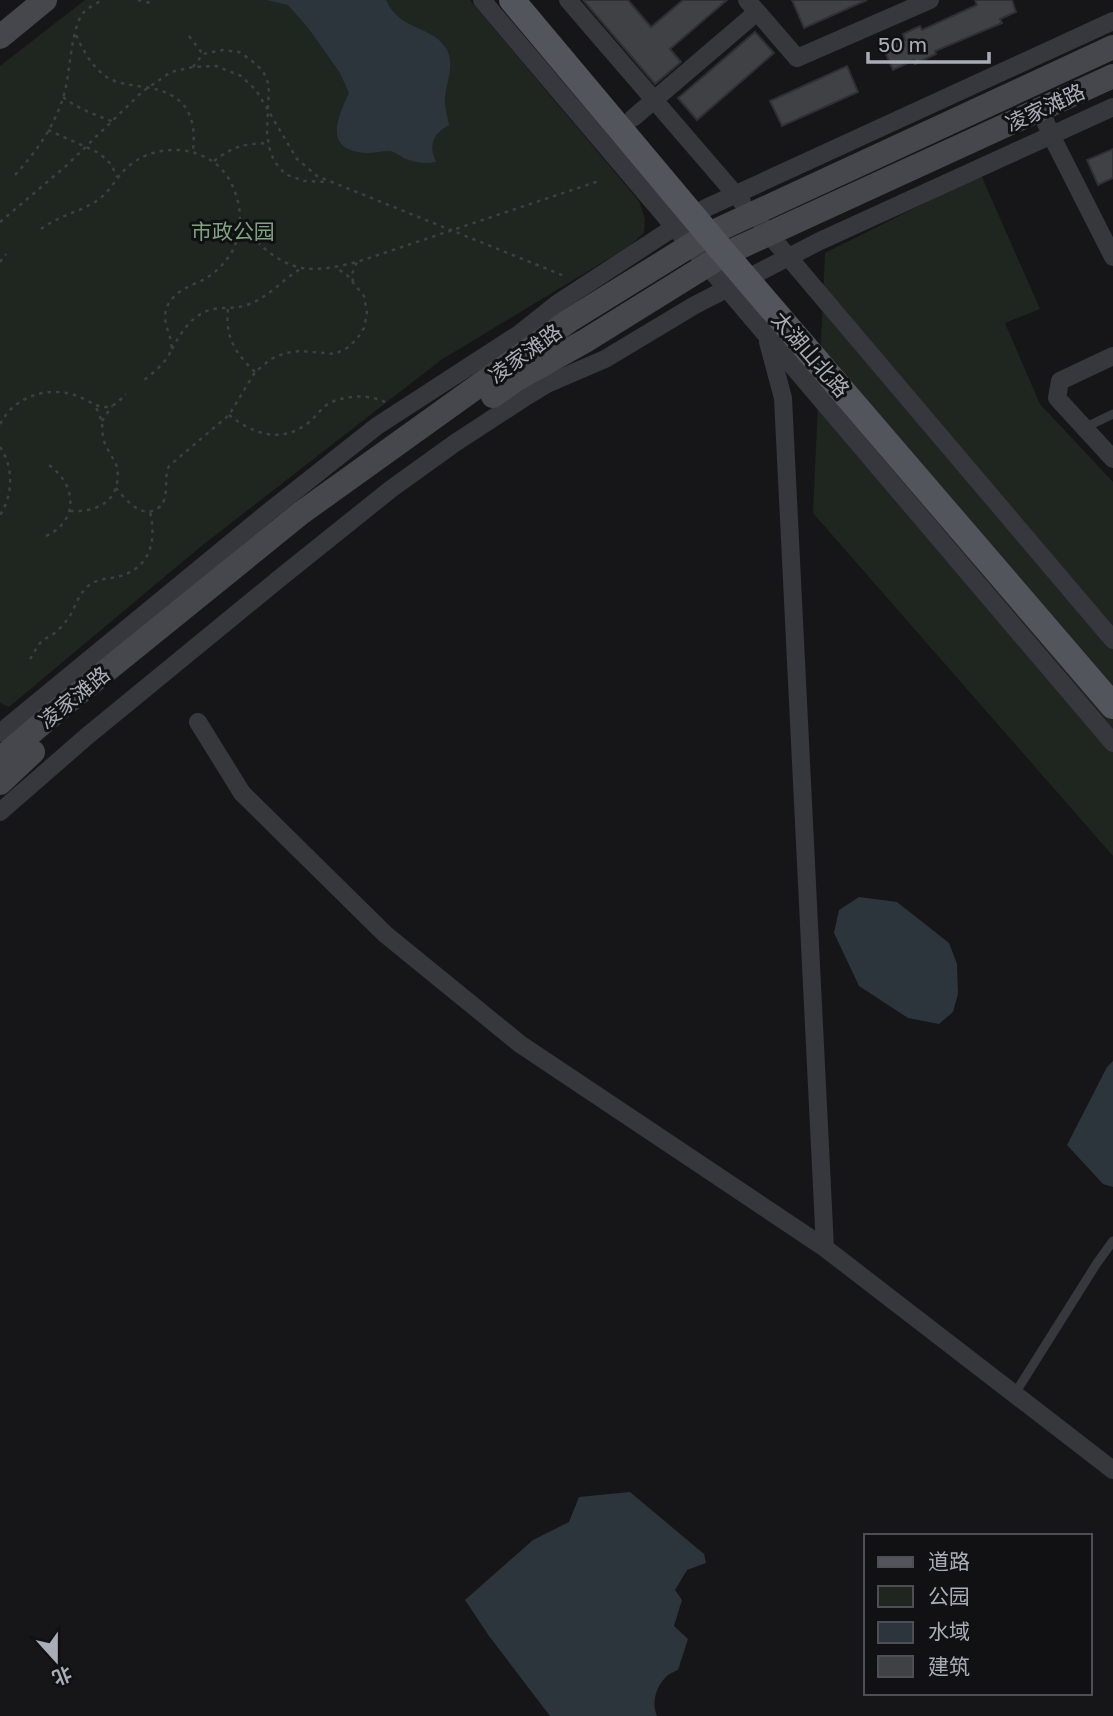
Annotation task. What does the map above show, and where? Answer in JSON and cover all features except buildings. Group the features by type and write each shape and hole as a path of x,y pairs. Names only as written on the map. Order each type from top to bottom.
{"main road":[{"path":"0,37 46,0"},
{"name":"太湖山北路","path":"512,0 745,280 1113,706"},
{"name":"太湖山北路","path":"534,0 633,118 708,236"},
{"name":"凌家滩路","path":"0,759 301,513 570,320 708,236 1113,47"},
{"name":"凌家滩路","path":"0,783 27,757 311,526 517,379 585,341 708,236 769,234 1113,76"},
{"name":"太湖山北路","path":"745,280 1113,680"}],"street":[{"path":"482,0 708,236 745,280 766,335 783,398 825,1248"},
{"path":"568,0 1113,640"},
{"path":"633,118 752,6 797,58 930,0"},
{"path":"0,733 377,426 519,334 585,285 708,236 736,195 1113,21"},
{"path":"0,812 86,737 391,489 455,443 547,384 605,359 695,305 820,241 1113,107"},
{"path":"1040,109 1113,257"},
{"path":"766,335 1113,743"},
{"path":"1113,356 1060,381 1057,398 1113,459"},
{"path":"198,722 242,793 385,934 520,1044 825,1248 1113,1470"}],"lane":[{"path":"1084,428 1113,414"},
{"path":"1014,1395 1113,1241"}],"path":[{"path":"15,175 31,159 54,122 66,87 75,33 82,13 102,0"},
{"path":"138,0 151,3"},
{"path":"75,33 94,67 110,79 177,97 187,108 193,124 193,151"},
{"path":"190,36 202,54"},
{"path":"193,67 202,54 223,50 239,52 251,60 263,71 269,85 267,132 274,161 285,174 304,181 331,181"},
{"path":"0,222 43,187 149,88 171,72 216,66 241,76 256,90 297,159 317,176 585,285"},
{"path":"63,97 72,104 114,121"},
{"path":"48,130 99,153 111,164 117,177"},
{"path":"213,162 230,149 268,143"},
{"path":"41,229 52,220 96,201 131,164 160,150 193,151 219,166 230,180 239,204 241,219 237,238 216,272 186,287 175,295 167,306 165,325 171,350"},
{"path":"241,219 252,237 266,250 289,263 302,268 335,267 599,181"},
{"path":"0,262 6,254"},
{"path":"353,282 352,274 357,262"},
{"path":"289,263 290,275"},
{"path":"116,488 132,505 141,510 156,510 163,503 165,474 169,466 229,415 255,372 271,359 285,354 300,351 335,354 356,339 364,328 368,313 364,296 347,275 335,267"},
{"path":"143,381 160,367 186,325 200,314 214,309 248,305 302,268"},
{"path":"228,309 226,324 232,342 241,359 255,372"},
{"path":"0,424 10,409 30,397 46,392 59,391 95,405 112,406"},
{"path":"102,421 112,406 126,394"},
{"path":"229,415 253,431 271,436 302,427 328,404 343,399 378,398 388,404"},
{"path":"70,510 95,509 114,494 116,488 117,466 103,438 102,421 95,405"},
{"path":"0,447 10,475 9,498 0,515"},
{"path":"46,463 62,475 68,489 70,510 64,523 46,536"},
{"path":"30,659 42,641 55,634 68,619 88,584 118,577 133,570 145,559 153,544 154,528 150,512"}],"green space":[{"name":"市政公园","path":"85,0 470,0 639,201 645,219 644,233 628,247 441,360 199,548 9,707 0,703 0,66"},
{"path":"981,175 1040,309 1005,323 1040,404 1113,482 1113,856 813,513 825,253"}],"water":[{"path":"267,0 386,0 400,18 441,42 447,50 450,62 445,101 449,125 433,140 432,150 436,162 419,162 386,151 367,153 344,147 337,132 340,113 349,93 340,73 309,29 288,5"},
{"path":"859,897 897,902 949,943 957,964 958,994 953,1012 939,1024 908,1018 859,986 834,933 839,910"},
{"path":"1113,1061 1113,1187 1103,1184 1067,1145 1107,1067"},
{"path":"630,1492 704,1554 706,1563 687,1570 675,1590 682,1600 674,1626 688,1639 678,1670 667,1675 657,1690 654,1706 657,1716 550,1716 465,1600 533,1540 569,1522 579,1497"}]}
